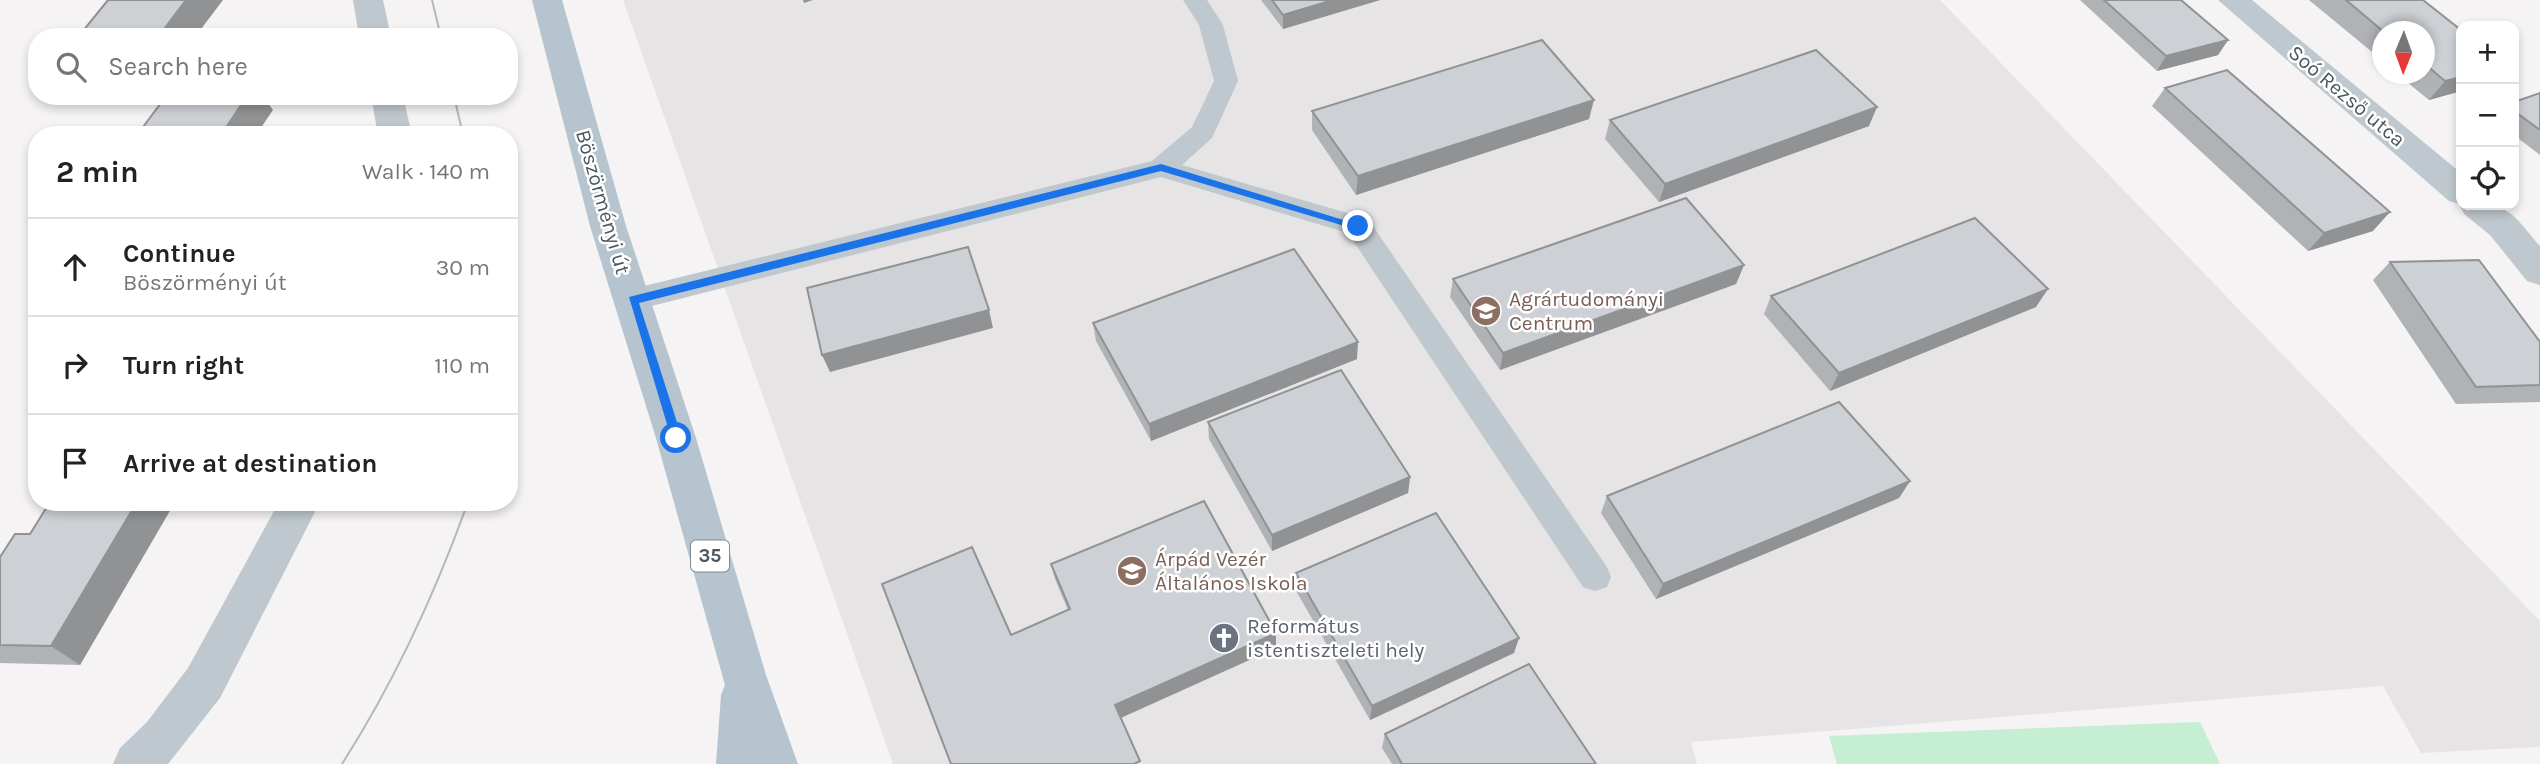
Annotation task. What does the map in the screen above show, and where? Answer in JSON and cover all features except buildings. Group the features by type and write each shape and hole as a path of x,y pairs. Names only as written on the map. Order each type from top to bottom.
{"main road":[{"name":"Böszörményi út","path":"547,0 608,226 744,675 775,764"},
{"path":"739,764 744,675"}],"street":[{"path":"368,0 373,28"},
{"name":"Soó Rezső utca","path":"2232,0 2456,188"},
{"path":"389,105 393,126"},
{"path":"2482,210 2502,226 2540,271"},
{"path":"136,764 163,737 204,683 295,511"}],"lane":[{"path":"632,300 1161,168 1203,132 1226,81 1211,25 1195,0"},
{"path":"1161,168 1358,226 1595,577"}],"shaded area":[{"name":"Agrártudományi Centrum","path":"623,0 1940,0 2540,621 2540,747 2421,753 2383,686 1691,742 1697,764 893,764"}],"green space":[{"path":"2200,722 2220,764 1837,764 1829,736"}],"tram line":[{"path":"432,0 439,28"},
{"path":"456,105 461,126"},
{"path":"342,764 379,701 412,636 465,511"}],"place":[{"name":"Agrártudományi Centrum","path":"1486,311"},
{"name":"Árpád Vezér Általános Iskola","path":"1132,571"},
{"name":"Református istentiszteleti hely","path":"1224,638"}],"route":[{"path":"676,438 632,300 1161,168 1358,226"}]}
